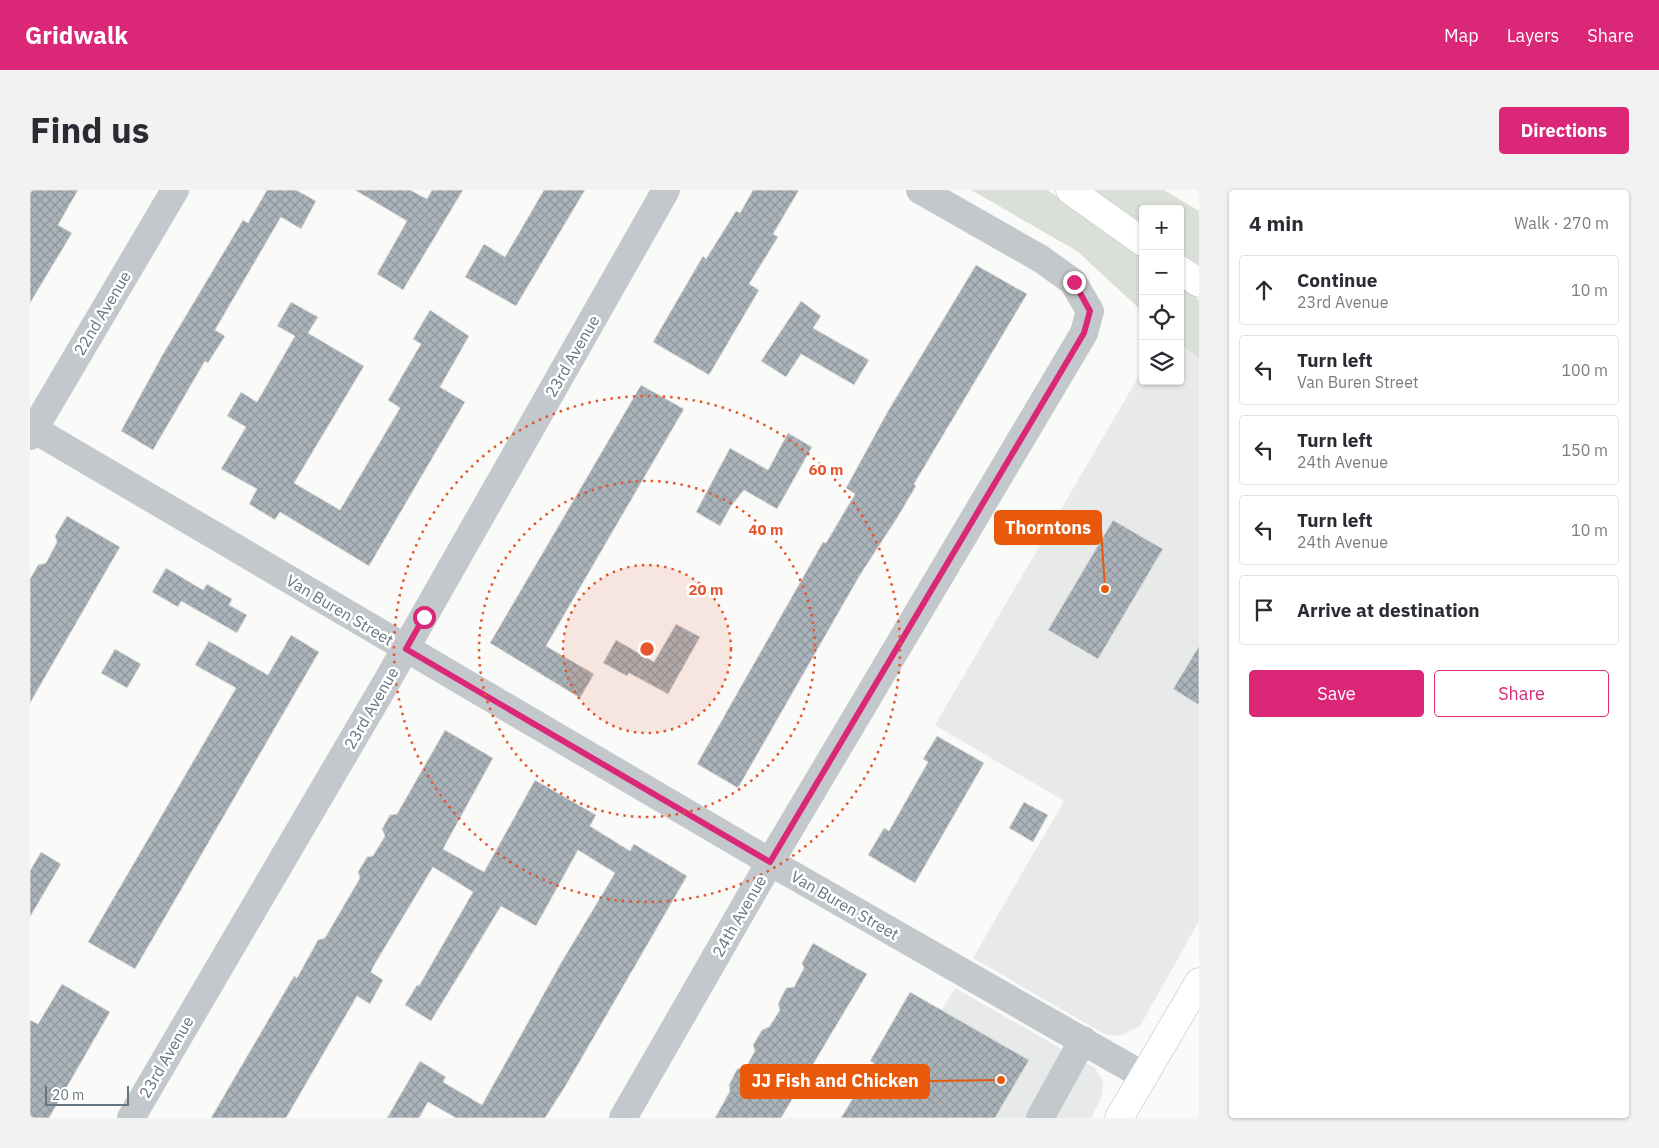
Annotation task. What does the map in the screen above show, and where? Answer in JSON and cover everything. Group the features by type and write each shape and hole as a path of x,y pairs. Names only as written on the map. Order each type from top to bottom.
{"main road":[{"path":"1070,190 1139,239"},
{"path":"1184,273 1199,283"},
{"path":"1119,1118 1199,982"}],"street":[{"name":"22nd Avenue","path":"31,431 175,190"},
{"name":"23rd Avenue","path":"131,1118 406,649 666,190"},
{"name":"24th Avenue","path":"623,1118 770,862 1084,333 1090,311 1074,282 1041,259 920,190"},
{"name":"Van Buren Street","path":"31,431 770,862 1144,1076"},
{"path":"1040,1118 1082,1040"}],"shaded area":[{"path":"971,190 1048,190 1139,256 1139,308 1077,251"},
{"path":"1095,190 1164,190 1199,211 1199,265 1184,255 1184,205 1139,205 1139,222"},
{"path":"1184,289 1199,300 1199,359 1184,347"},
{"path":"1184,347 1199,359 1199,921 1140,1026 1120,1036 1104,1034 973,958 1064,801 935,725 1139,376 1139,385 1184,385"},
{"path":"955,988 1095,1068 1103,1081 1102,1096 1091,1118 877,1118"}],"building":[{"path":"30,190 78,190 58,225 72,233 30,303"},
{"path":"267,190 296,190 316,201 301,229 281,217 215,330 225,336 208,363 205,361 153,450 121,431 163,354 243,220 248,223"},
{"path":"355,190 410,190 427,199 432,190 463,190 403,290 377,274 407,221"},
{"path":"544,190 585,190 516,306 465,277 484,244 505,257"},
{"path":"753,190 799,190 773,234 778,237 749,284 759,290 709,375 653,342 703,256 706,259 736,211 740,213"},
{"path":"976,265 1027,294 914,484 916,486 897,518 860,575 738,788 697,764 823,542 826,543 855,494 846,488 888,411"},
{"path":"801,301 821,316 813,328 869,360 854,385 801,354 786,377 761,361"},
{"path":"291,302 318,317 308,333 364,366 294,483 340,510 400,408 388,400 421,344 413,339 430,310 469,336 440,387 465,402 369,566 280,512 275,520 249,504 257,489 221,469 246,427 227,416 241,392 257,402 295,336 277,326"},
{"path":"641,385 684,409 546,646 594,674 580,698 490,643"},
{"path":"788,433 812,447 777,509 744,490 731,506 720,526 696,512 730,448 768,470"},
{"path":"67,516 120,547 30,703 30,579 38,565 46,563 57,542 55,536"},
{"path":"1113,520 1163,549 1098,659 1048,630"},
{"path":"166,568 203,590 207,584 232,599 229,605 247,615 237,633 181,601 178,607 152,592"},
{"path":"676,624 700,637 668,694 629,673 627,676 603,663 616,640 654,662"},
{"path":"291,635 319,652 135,969 88,942 236,688 195,665 209,641 268,675"},
{"path":"1199,646 1199,705 1173,689"},
{"path":"115,649 141,664 127,688 101,673"},
{"path":"445,730 493,758 443,849 484,872 535,780 596,815 590,826 630,851 634,844 687,876 566,1085 545,1118 456,1118 428,1102 419,1118 387,1118 420,1061 446,1077 443,1082 482,1105 561,963 615,873 578,850 536,926 501,906 431,1021 405,1005 417,985 419,986 473,892 433,867 373,967 371,972 383,980 370,1004 357,996 286,1118 211,1118 294,976 297,978 318,940 325,938 360,878 358,872 367,857 373,856 385,836 382,829 390,815 397,814"},
{"path":"937,736 984,763 915,883 868,855 884,828 889,831 928,762 923,759"},
{"path":"1024,802 1048,815 1033,842 1009,828"},
{"path":"41,852 61,864 30,917 30,871"},
{"path":"813,943 867,974 781,1118 715,1118 730,1091 729,1085 737,1069 746,1067 755,1051 753,1045 762,1030 769,1027 780,1010 778,1004 786,988 794,987 804,968 802,963"},
{"path":"62,984 110,1012 49,1118 30,1118 30,1020 38,1024"},
{"path":"910,992 1029,1060 995,1118 841,1118 874,1063 870,1061"}],"place":[{"name":"Thorntons","path":"1105,589"},
{"name":"JJ Fish and Chicken","path":"1001,1080"}],"route":[{"path":"424,617 406,649 770,862 1084,333 1090,311 1074,282"}]}
